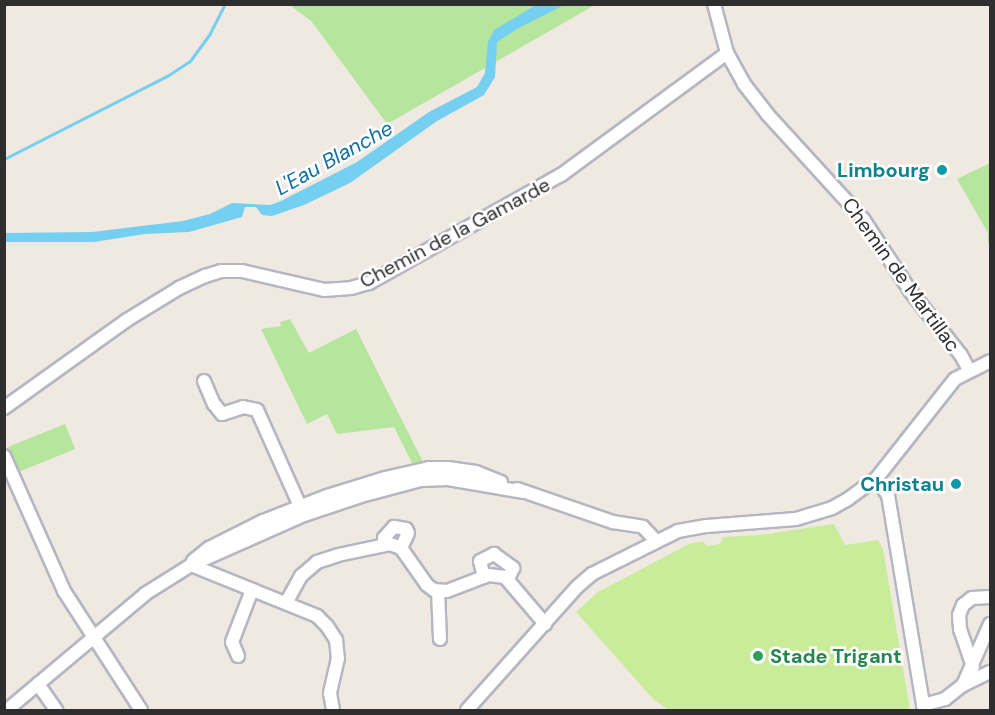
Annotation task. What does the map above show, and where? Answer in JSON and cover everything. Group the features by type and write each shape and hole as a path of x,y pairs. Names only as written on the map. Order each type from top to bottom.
{"street":[{"name":"Chemin de Martillac","path":"714,4 727,53 762,108 863,219 905,284 957,350 969,370"},
{"name":"Chemin de la Gamarde","path":"4,408 127,320 179,288 214,273 242,271 324,290 351,288 369,283 561,175 727,53"},
{"path":"467,711 586,579 656,541 685,529 796,519 815,514 848,499 876,478 943,391 955,379 990,361"},
{"path":"204,381 214,404 222,414 243,407 257,410 300,506"},
{"path":"4,456 64,591 141,711"},
{"path":"191,565 209,548 300,506 356,486 429,468 470,471 613,522 643,527 656,541"},
{"path":"876,478 888,495 924,708 945,699 963,685 990,672"},
{"path":"7,711 145,594 191,565 304,516 395,486 437,479 524,492"},
{"path":"384,544 384,538 394,527 406,529 408,533 401,548"},
{"path":"286,603 301,576 317,562 384,544 401,548 427,585 438,591 484,577 498,575 508,579 545,624"},
{"path":"484,577 480,561 494,554 513,568 508,579"},
{"path":"191,565 317,616 327,626 336,640 338,658 329,709"},
{"path":"238,656 232,642 252,590"},
{"path":"438,591 440,639"},
{"path":"973,667 960,629 959,615 963,605 972,598 990,597"},
{"path":"963,685 973,667 990,624"},
{"path":"38,684 56,711"}],"green space":[{"path":"290,5 595,5 387,124 312,22"},
{"path":"990,163 990,242 988,243 988,233 957,179"},
{"path":"290,319 309,353 356,329 423,462 412,463 394,427 337,434 327,414 307,424 261,329 281,326 280,322"},
{"path":"65,424 75,449 19,472 8,447"},
{"name":"Stade Trigant","path":"834,524 845,545 878,540 883,549 910,710 669,710 654,700 576,612 598,592 689,544 703,541 707,546 720,544 723,537 761,535"}],"water":[{"path":"536,5 564,5 515,30 497,42 495,77 484,95 437,121 350,183 304,205 272,216 262,215 256,207 245,207 242,217 189,232 145,234 94,242 5,242 5,233 92,232 183,221 210,214 232,203 270,205 281,201 357,162 429,112 477,87 485,73 488,42 494,30"}],"waterway":[{"name":"L'Eau Blanche","path":"4,159 167,76 190,61 210,33 225,4"}],"place":[{"name":"Limbourg","path":"942,170"},
{"name":"Christau","path":"956,484"},
{"name":"Stade Trigant","path":"758,656"}]}
